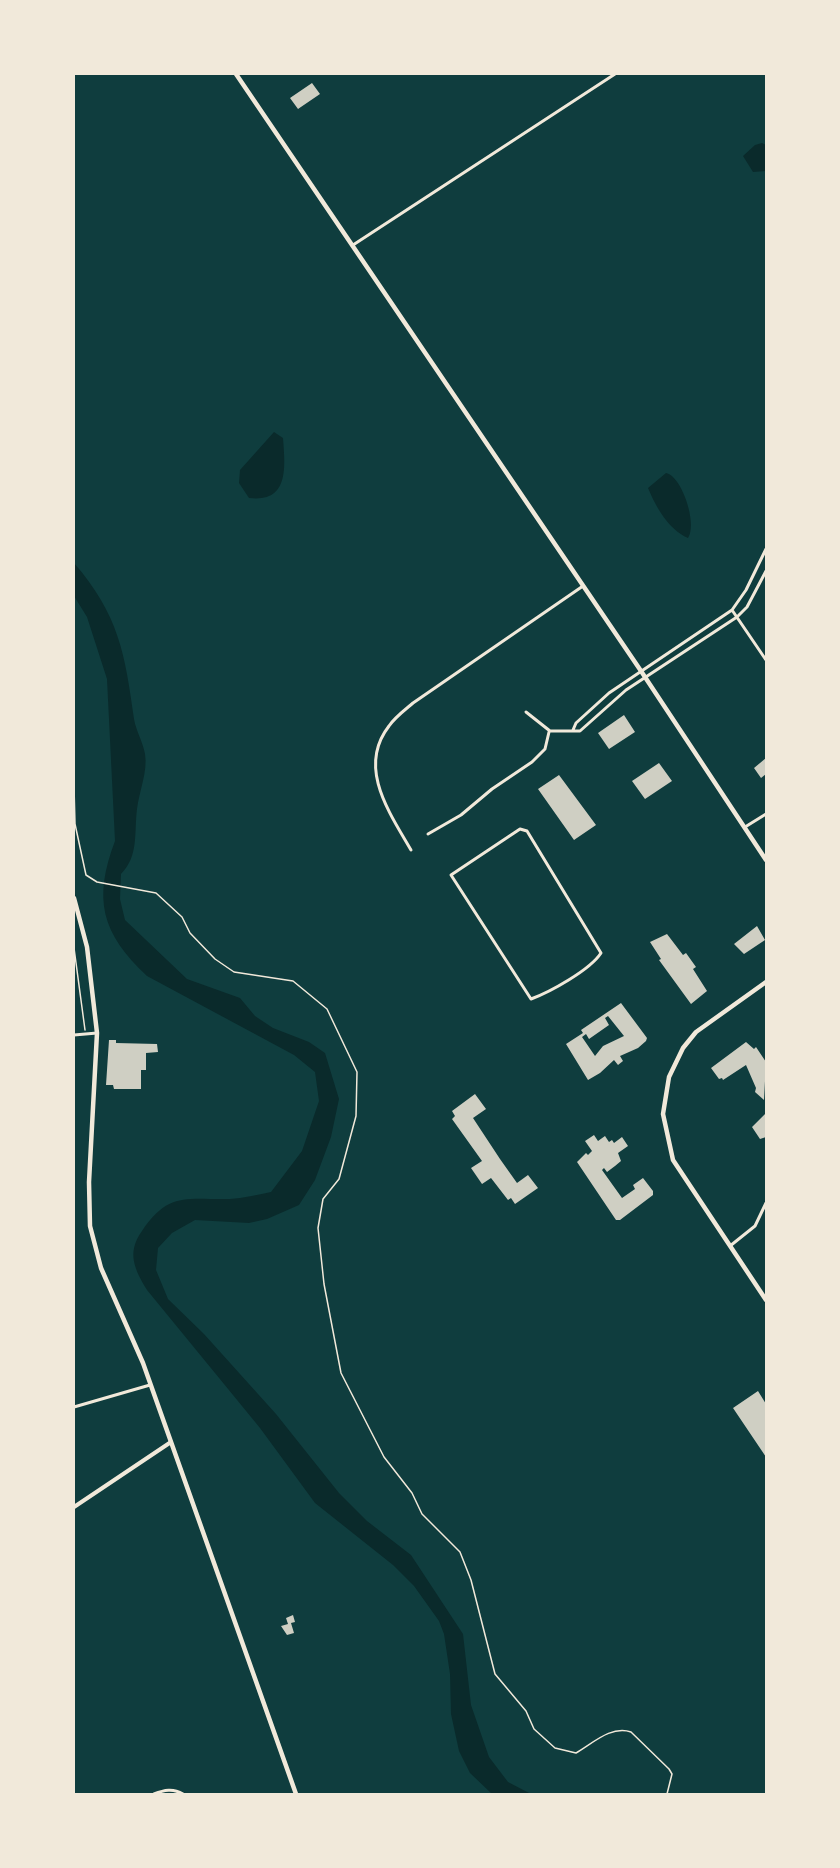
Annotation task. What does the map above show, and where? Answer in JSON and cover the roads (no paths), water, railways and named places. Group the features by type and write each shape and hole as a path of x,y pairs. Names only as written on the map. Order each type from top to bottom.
{"main road":[{"path":"236,74 646,678 766,860"},
{"path":"74,898 87,947 97,1033 89,1182 90,1227 103,1273 150,1385 296,1794"},
{"path":"766,982 696,1032 676,1060 663,1103 664,1129 673,1160 766,1300"}],"street":[{"path":"353,245 615,74"},
{"path":"573,730 576,723 609,693 732,610 746,590 766,549"},
{"path":"526,712 550,731 580,731 626,690 737,617 747,607 766,571"},
{"path":"411,850 379,790 374,765 380,741 389,725 413,703 583,586"},
{"path":"732,610 766,660"},
{"path":"428,834 461,814 492,789 532,762 545,749 550,731"},
{"path":"745,828 766,814"},
{"path":"517,830 527,831 601,953 594,962 544,994 531,999 451,875 517,830"},
{"path":"74,1035 97,1033"},
{"path":"730,1246 755,1226 766,1203"},
{"path":"74,1407 150,1385"},
{"path":"74,1507 171,1442"},
{"path":"154,1794 164,1790 183,1794"}],"water":[{"path":"762,143 766,145 766,171 753,172 743,156 755,145"},
{"path":"274,432 283,438 282,480 272,495 249,498 239,483 240,470"},
{"path":"666,473 678,483 687,502 691,523 688,538 669,523 659,510 648,488"},
{"path":"74,563 101,600 118,636 135,723 146,761 137,809 135,844 131,860 121,874 120,899 125,920 187,979 240,998 255,1016 273,1028 309,1042 325,1053 339,1099 331,1137 315,1180 299,1205 267,1219 249,1223 195,1220 172,1233 158,1248 156,1270 168,1299 204,1334 276,1414 339,1493 367,1521 411,1555 463,1634 471,1705 489,1757 508,1782 531,1794 492,1794 470,1773 459,1751 451,1714 450,1674 444,1634 439,1621 414,1586 393,1565 315,1503 260,1428 147,1290 136,1268 133,1254 137,1239 161,1209 180,1200 235,1199 271,1192 302,1151 319,1101 315,1072 294,1055 147,976 120,945 111,930 103,898 108,862 115,841 107,679 87,617 74,596"}]}
